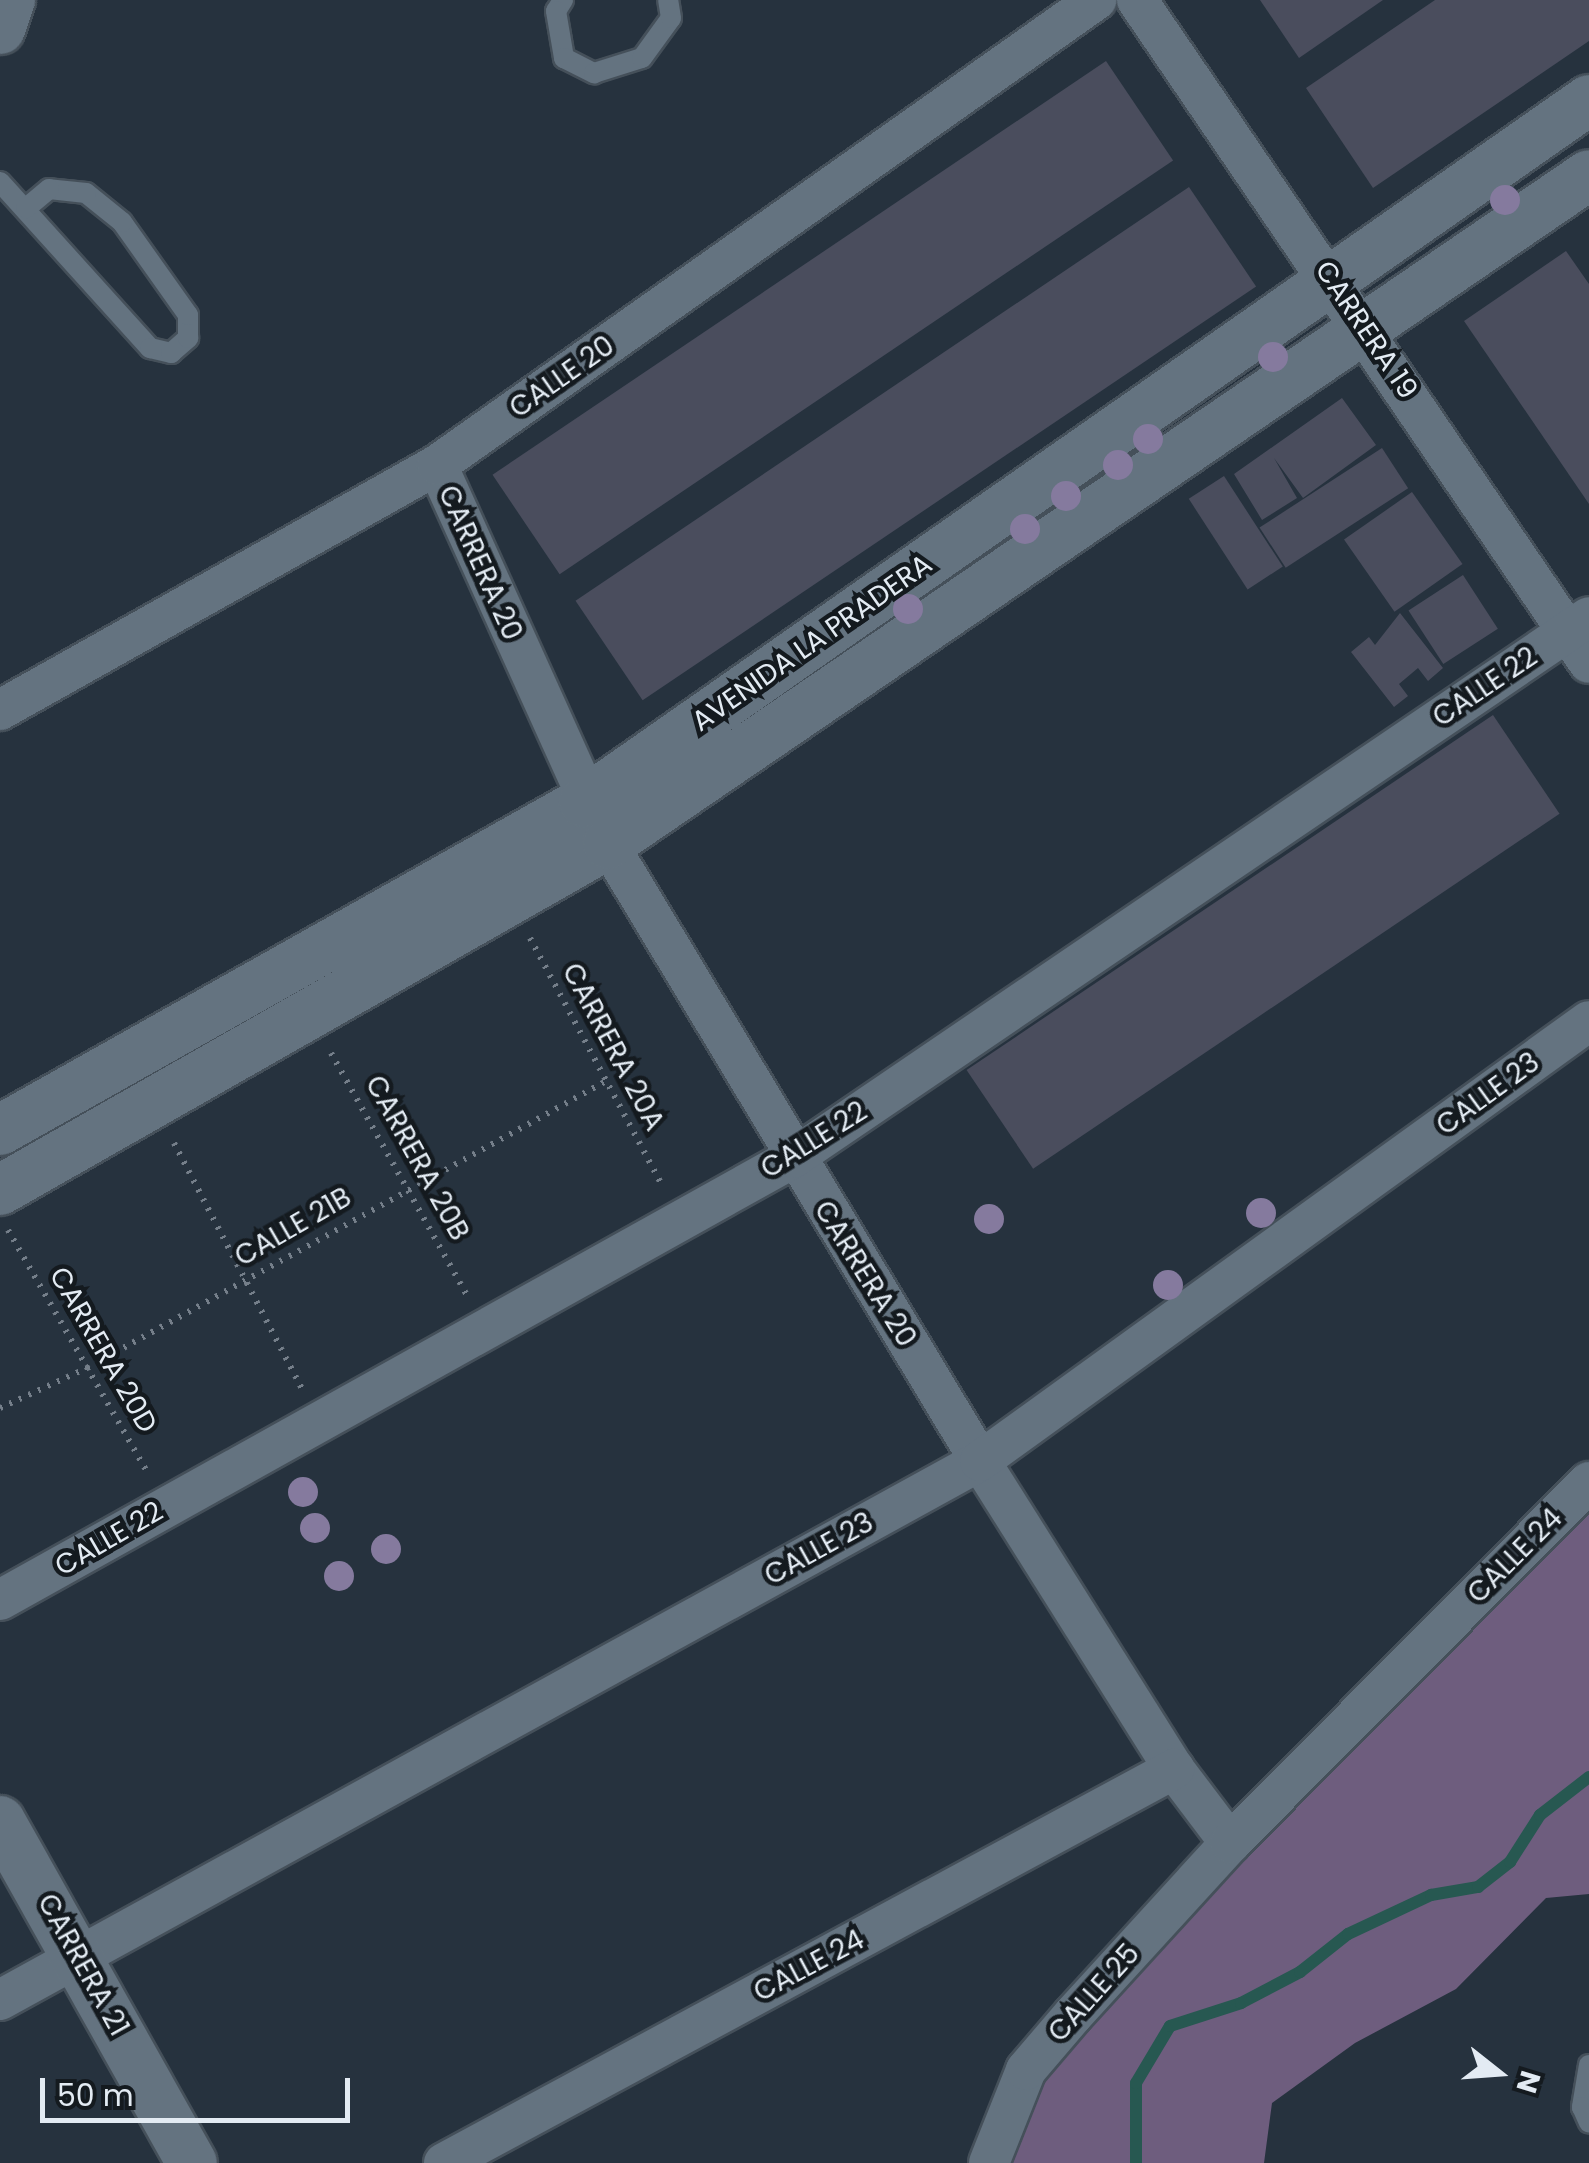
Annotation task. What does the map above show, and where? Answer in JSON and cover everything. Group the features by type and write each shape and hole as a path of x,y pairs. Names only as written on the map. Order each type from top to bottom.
{"street":[{"path":"0,29 10,0"},
{"name":"CALLE 20","path":"0,710 437,465 1096,0"},
{"name":"CARRERA 19","path":"1137,0 1582,637"},
{"name":"AVENIDA LA PRADERA","path":"0,1190 508,898 596,823 1333,280 1589,100"},
{"name":"AVENIDA LA PRADERA","path":"0,1130 596,823 1368,332 1589,175"},
{"name":"CARRERA 20","path":"437,465 596,823 793,1158 980,1460 1174,1769 1230,1843"},
{"name":"CALLE 22","path":"0,1600 679,1217 793,1158 1582,637"},
{"name":"CALLE 23","path":"0,2000 980,1460 1589,1021"},
{"name":"CALLE 24","path":"1230,1843 1589,1482"},
{"name":"CALLE 24","path":"444,2163 1174,1769"},
{"name":"CARRERA 21","path":"0,1821 80,1956 192,2163"},
{"name":"CALLE 25","path":"989,2163 1026,2070 1230,1843"}],"lane":[{"path":"562,0 556,10 564,58 594,73 642,58 671,18 668,0"},
{"path":"0,182 150,348 171,352 188,338 188,316 122,222 86,193 49,189 26,208"},
{"path":"1589,2065 1582,2106 1589,2123"}],"path":[{"name":"CARRERA 20A","path":"508,898 679,1217"},
{"name":"CARRERA 20B","path":"308,1013 484,1327"},
{"name":"CALLE 21B","path":"0,1408 87,1368 408,1186 606,1081"},
{"path":"152,1102 250,1279 318,1421"},
{"name":"CARRERA 20D","path":"0,1216 166,1506"}],"shaded area":[{"path":"1589,1482 1589,1894 1546,1898 1456,1989 1355,2043 1272,2103 1264,2163 989,2163 1026,2070"}],"building":[{"path":"1260,0 1383,0 1299,58"},
{"path":"1435,0 1589,0 1589,41 1373,188 1306,88"},
{"path":"1106,61 1173,160 560,574 493,475"},
{"path":"1189,187 1256,286 643,700 576,601"},
{"path":"1566,251 1589,284 1589,504 1464,321"},
{"path":"1342,398 1376,445 1303,498 1274,458 1297,498 1262,520 1234,474"},
{"path":"1382,448 1408,488 1286,568 1260,528"},
{"path":"1224,476 1283,567 1248,589 1189,499"},
{"path":"1412,492 1462,564 1394,612 1344,540"},
{"path":"1463,575 1498,629 1443,664 1408,610"},
{"path":"1400,613 1443,668 1428,681 1418,668 1399,684 1408,696 1394,707 1351,652 1369,637 1375,645"},
{"path":"1493,715 1560,814 1033,1169 967,1070"}],"waterway":[{"path":"1136,2163 1136,2083 1170,2026 1241,2003 1300,1972 1348,1934 1431,1895 1478,1887 1510,1862 1540,1815 1589,1777"}]}
